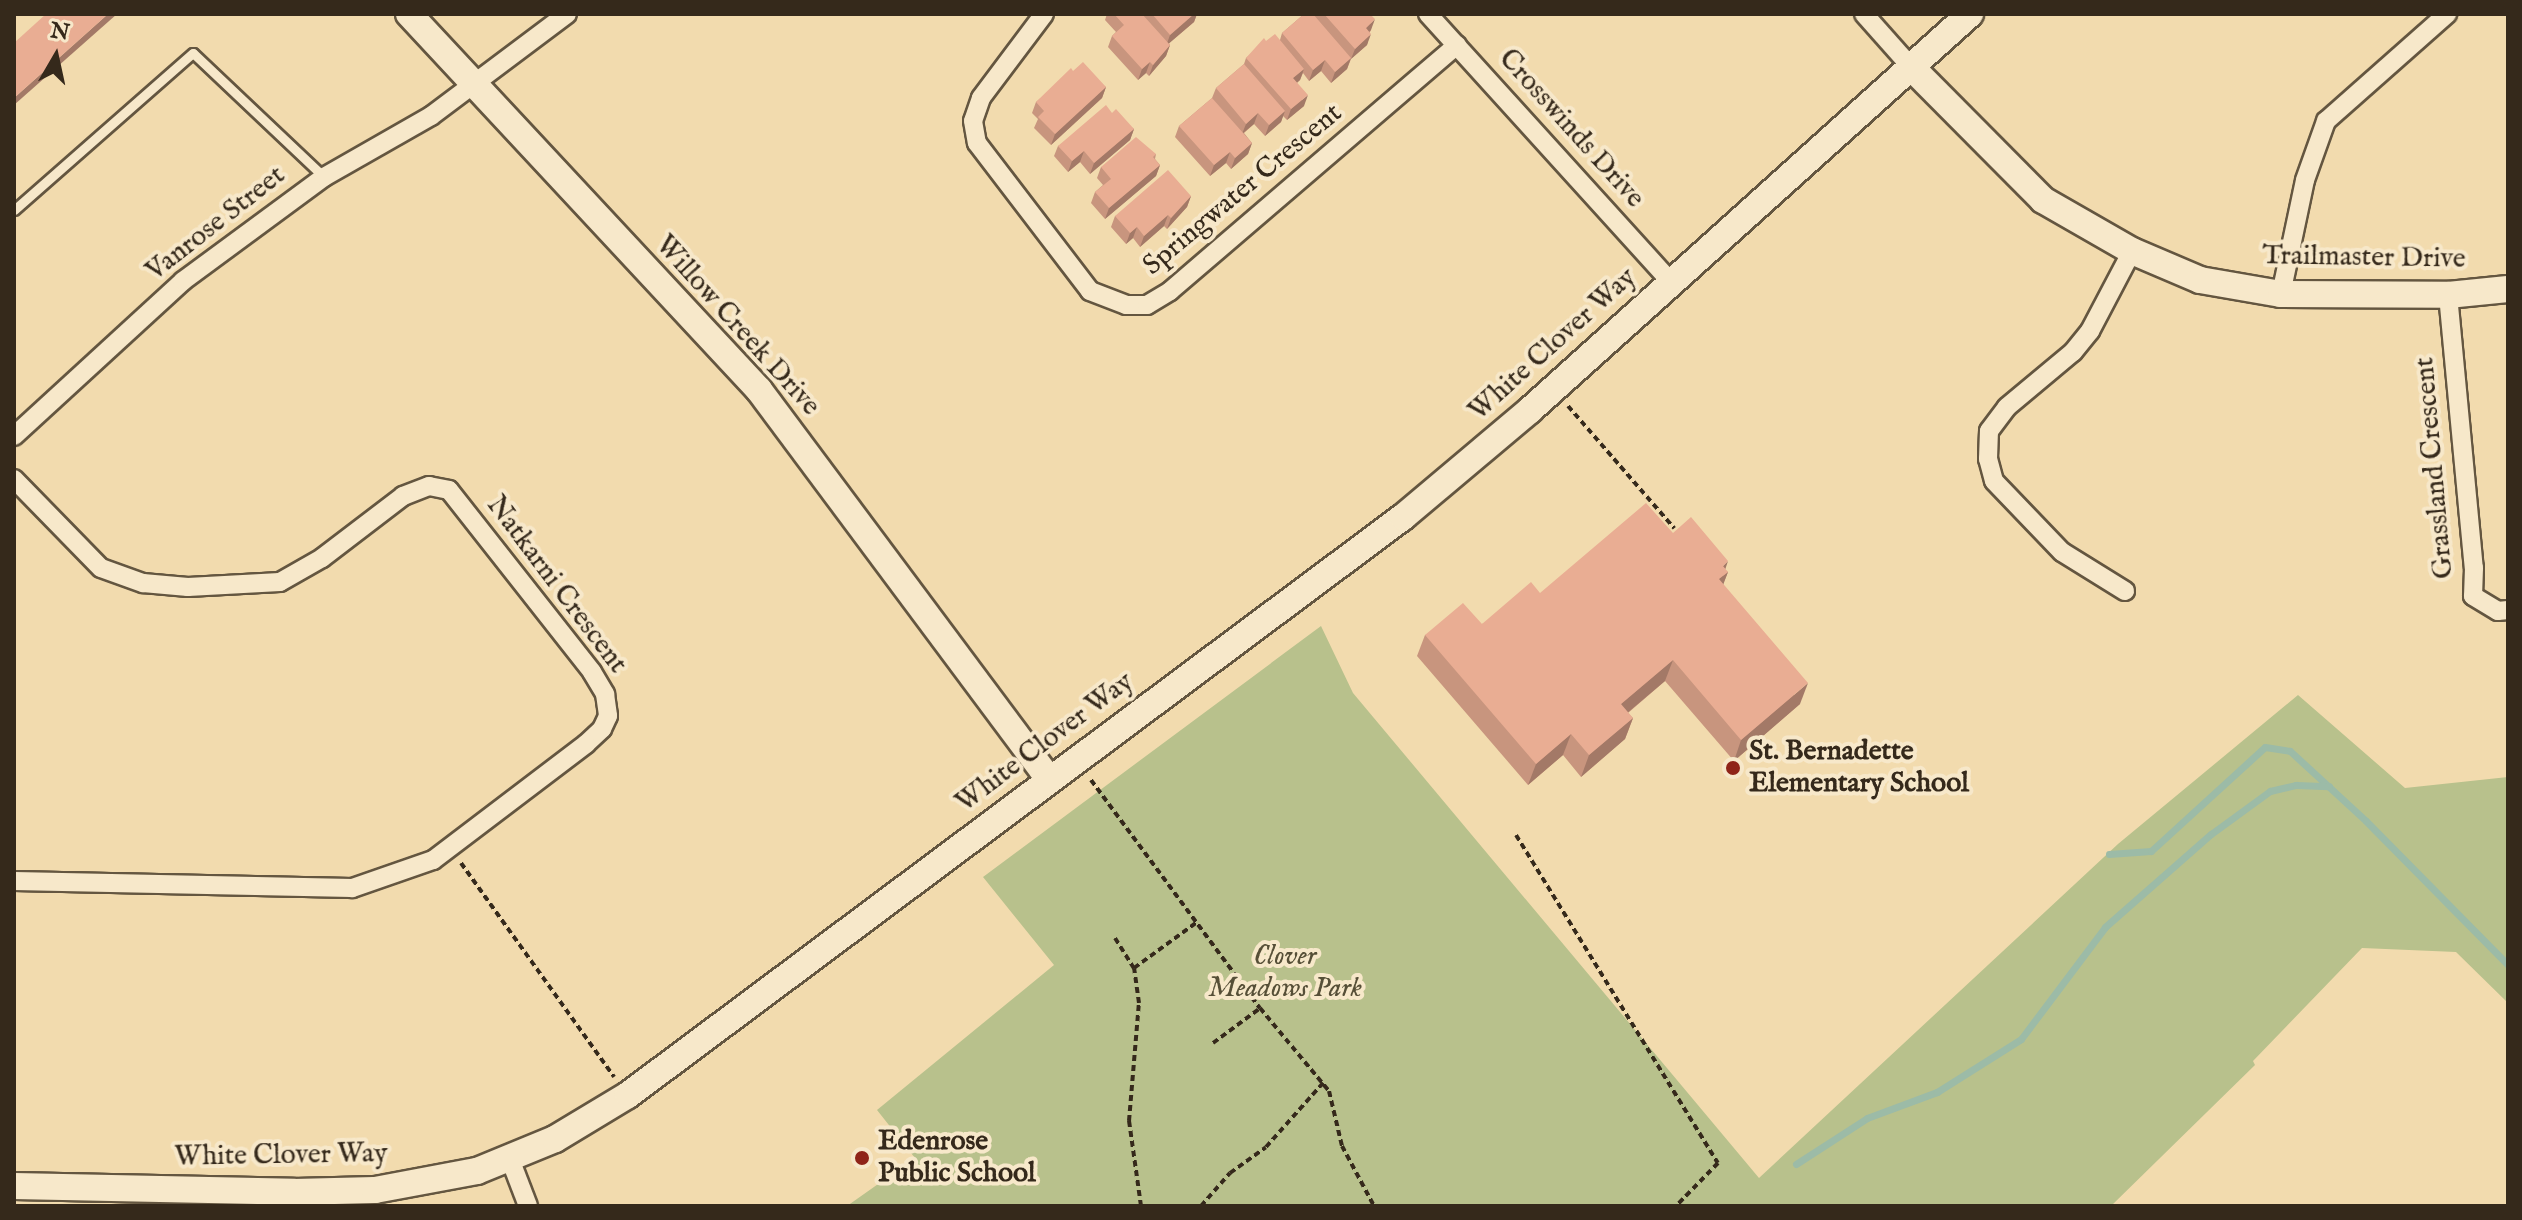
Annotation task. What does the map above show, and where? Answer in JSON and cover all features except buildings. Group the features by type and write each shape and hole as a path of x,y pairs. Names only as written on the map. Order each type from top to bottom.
{"street":[{"name":"Willow Creek Drive","path":"409,14 759,390 1049,779"},
{"path":"474,85 567,14"},
{"name":"Springwater Crescent","path":"1044,14 981,98 973,121 977,143 1090,291 1126,305 1147,305 1170,291 1457,45"},
{"name":"Crosswinds Drive","path":"1428,14 1671,282"},
{"path":"1864,14 1911,67"},
{"name":"White Clover Way","path":"22,1193 361,1191 426,1183 510,1159 555,1139 628,1095 1384,532 1472,461 1970,14"},
{"path":"2281,294 2305,180 2326,121 2447,14"},
{"name":"Trailmaster Drive","path":"1911,67 2043,200 2132,251 2200,280 2281,294 2448,295 2508,289"},
{"name":"Vanrose Street","path":"14,436 183,281 324,177 431,116 474,85"},
{"path":"2125,591 2062,552 1994,481 1988,459 1989,431 2007,407 2073,352 2090,331 2132,251"},
{"name":"Grassland Crescent","path":"2448,295 2474,568 2473,596 2498,611 2508,610"},
{"name":"Natkarni Crescent","path":"14,479 101,568 143,583 188,587 280,582 322,558 403,496 429,486 449,490 592,672 605,694 608,716 602,729 586,744 433,860 352,888 14,881"},
{"path":"510,1159 528,1206"}],"lane":[{"path":"14,210 193,53 324,177"}],"path":[{"path":"1553,389 1674,528"},
{"path":"1076,759 1260,1008 1329,1091 1348,1163 1374,1206"},
{"path":"1516,835 1718,1163 1676,1206"},
{"path":"450,848 628,1095"},
{"path":"1134,968 1196,923"},
{"path":"1115,938 1134,968 1139,1003 1129,1121 1141,1206"},
{"path":"1213,1043 1260,1008"},
{"path":"1201,1206 1230,1173 1266,1147 1323,1083"}],"green space":[{"name":"Clover Meadows Park","path":"1321,626 1353,693 1759,1178 2118,844 2298,695 2405,788 2508,777 2508,1003 2456,952 2362,948 2253,1061 2255,1065 2111,1206 847,1206 915,1158 877,1110 1054,965 983,877"}],"waterway":[{"path":"2109,854 2151,851 2265,747 2290,751 2366,821 2508,965"},
{"path":"1796,1164 1867,1118 1937,1092 2021,1039 2105,927 2211,834 2270,791 2296,785 2329,786"}],"place":[{"name":"St. Bernadette Elementary School","path":"1733,768"},
{"name":"Edenrose Public School","path":"862,1158"}]}
